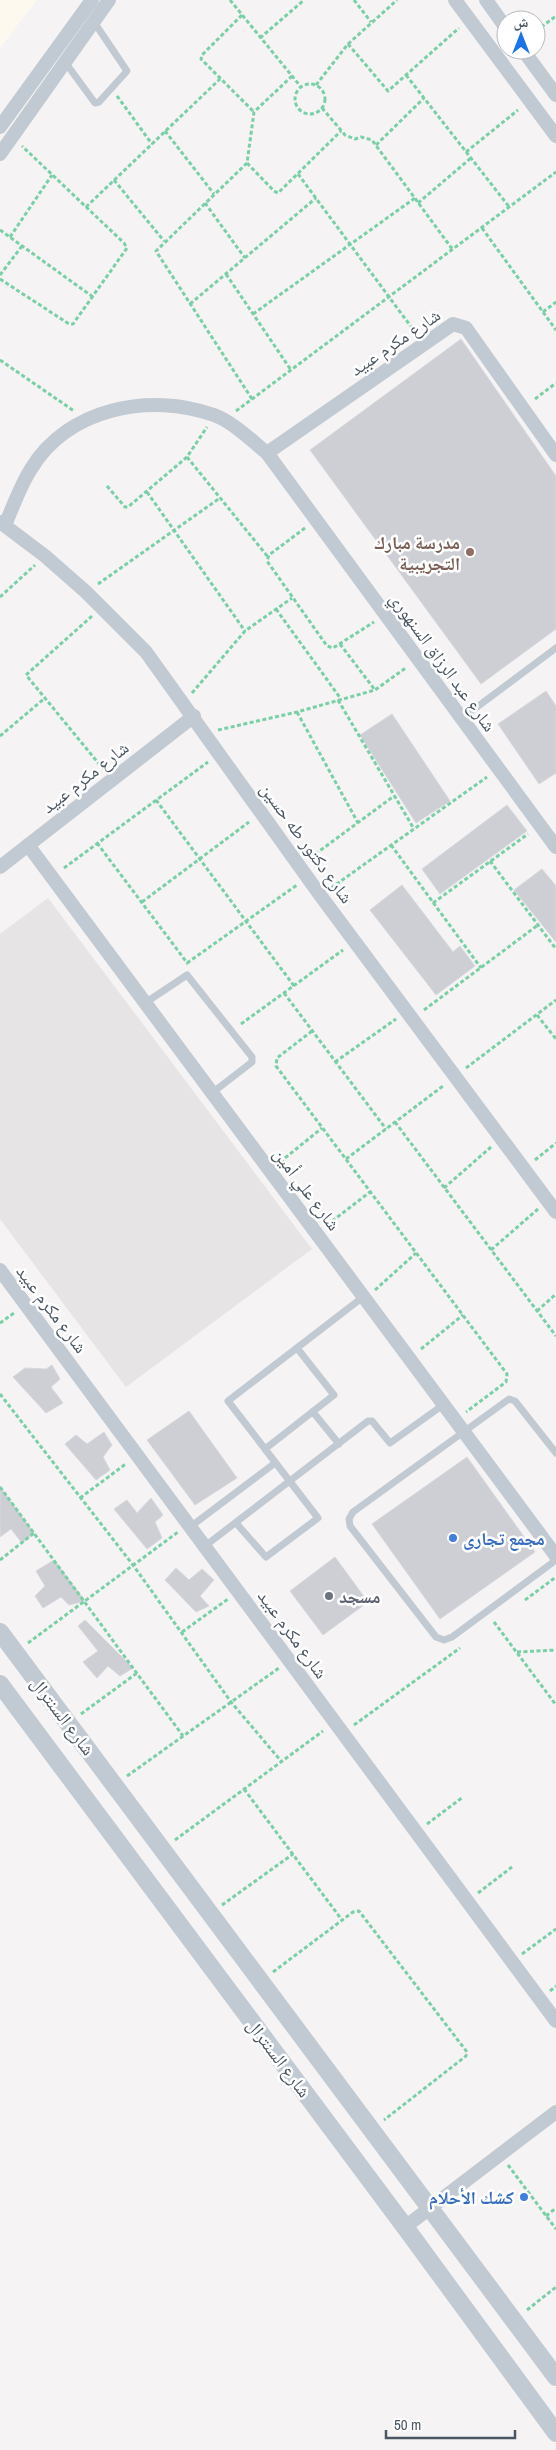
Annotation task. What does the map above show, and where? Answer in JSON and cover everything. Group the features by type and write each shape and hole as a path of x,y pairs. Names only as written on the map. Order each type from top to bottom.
{"street":[{"path":"0,127 92,0"},
{"path":"0,154 109,0"},
{"path":"454,0 556,136"},
{"path":"486,0 496,14"},
{"path":"530,60 556,95"},
{"name":"شارع مكرم عبيد","path":"266,453 424,343 453,324 460,324 466,328 556,455"},
{"name":"شارع عبد الرزاق السنهوري","path":"2,523 31,469 55,440 85,419 131,405 156,404 174,404 219,417 266,453 556,847"},
{"name":"شارع دكتور طه حسين","path":"2,523 45,556 86,592 146,652 194,716 307,878 552,1207"},
{"name":"شارع مكرم عبيد","path":"0,867 194,716"},
{"name":"شارع علي أمين","path":"28,845 556,1556"},
{"name":"شارع مكرم عبيد","path":"0,1270 556,2021"},
{"name":"شارع السنترال","path":"0,1632 556,2377"},
{"name":"شارع السنترال","path":"0,1684 405,2227 556,2433"},
{"path":"405,2227 556,2112"}],"lane":[{"path":"65,62 95,103 100,102 127,71 127,68 94,22"},
{"path":"461,719 556,648"},
{"path":"145,1003 187,975 252,1057 252,1062 212,1093"},
{"path":"236,1523 266,1558 318,1518 228,1401 364,1298"},
{"path":"264,1450 334,1394 297,1348"},
{"path":"556,1453 512,1399 459,1426 353,1512 349,1518 350,1526 436,1637 444,1640 452,1637 556,1560"},
{"path":"205,1546 370,1421 390,1443 444,1405"},
{"path":"313,1412 338,1444"},
{"path":"189,1526 275,1462"}],"path":[{"path":"230,0 301,87"},
{"path":"260,38 304,0"},
{"path":"354,0 371,22"},
{"path":"316,85 348,44 397,0"},
{"path":"242,15 201,57 202,61 254,112"},
{"path":"348,44 386,91 469,19"},
{"path":"406,75 510,208"},
{"path":"252,399 156,251 164,241 248,163 254,112 292,76"},
{"path":"86,207 220,79"},
{"path":"308,84 316,85 325,95 322,108 309,114 303,112 295,100 301,87 308,84"},
{"path":"112,88 152,144"},
{"path":"376,144 424,98"},
{"path":"466,152 530,100"},
{"path":"322,108 341,131 350,138 367,137 376,144 453,250"},
{"path":"165,131 214,194"},
{"path":"248,163 276,193 341,131"},
{"path":"0,279 71,324 75,323 127,248 124,243 12,137"},
{"path":"418,202 472,158"},
{"path":"107,486 126,508 187,457 219,417 252,399 556,172"},
{"path":"298,174 424,343"},
{"path":"10,237 52,175"},
{"path":"114,180 164,241"},
{"path":"190,304 316,198"},
{"path":"253,314 415,198"},
{"path":"205,203 245,258"},
{"path":"482,228 556,330"},
{"path":"0,230 93,297"},
{"path":"0,275 22,246"},
{"path":"226,274 290,370"},
{"path":"543,312 556,302"},
{"path":"0,360 85,419"},
{"path":"522,408 556,383"},
{"path":"187,457 268,558 268,563 328,648 340,644 385,615"},
{"path":"147,492 245,631"},
{"path":"86,592 220,498"},
{"path":"268,558 315,520"},
{"path":"0,597 45,556"},
{"path":"184,703 245,631 292,598"},
{"path":"102,607 26,673 112,780"},
{"path":"276,610 339,699 414,829"},
{"path":"340,644 375,690"},
{"path":"205,732 297,712 375,690 418,659"},
{"path":"0,736 45,698"},
{"path":"297,712 358,823"},
{"path":"51,877 220,754"},
{"path":"320,895 498,769"},
{"path":"299,866 394,796"},
{"path":"156,800 294,986"},
{"path":"142,902 262,813"},
{"path":"433,903 540,825"},
{"path":"97,843 193,970"},
{"path":"391,845 481,968"},
{"path":"490,861 556,949"},
{"path":"187,963 307,878"},
{"path":"335,1062 481,968 538,925"},
{"path":"237,1026 354,942"},
{"path":"284,993 386,1129"},
{"path":"346,1159 556,1000"},
{"path":"536,1015 556,1039"},
{"path":"312,1031 277,1058 275,1063 508,1377 506,1382 459,1426"},
{"path":"395,1122 556,1336"},
{"path":"270,1171 322,1128"},
{"path":"444,1188 501,1139"},
{"path":"523,1169 556,1143"},
{"path":"316,1233 370,1192"},
{"path":"491,1250 552,1207"},
{"path":"364,1298 416,1253"},
{"path":"537,1310 556,1294"},
{"path":"409,1358 463,1315"},
{"path":"0,1394 133,1565 231,1702 281,1762"},
{"path":"80,1498 138,1456"},
{"path":"0,1487 183,1736"},
{"path":"15,1652 189,1526"},
{"path":"0,1560 34,1533"},
{"path":"518,1605 556,1577"},
{"path":"182,1632 238,1592"},
{"path":"486,1628 502,1617"},
{"path":"494,1622 556,1705"},
{"path":"162,1850 281,1762 339,1728 463,1646"},
{"path":"516,1652 556,1650"},
{"path":"114,1785 290,1661"},
{"path":"68,1723 137,1673"},
{"path":"244,1789 342,1920"},
{"path":"416,1832 462,1797"},
{"path":"210,1914 292,1854"},
{"path":"467,1901 512,1867"},
{"path":"261,1982 356,1910 361,1912 467,2053 371,2130"},
{"path":"512,1962 556,1929"},
{"path":"500,2155 556,2229"},
{"path":"546,2216 556,2208"},
{"path":"513,2320 556,2288"}],"shaded area":[{"path":"0,0 37,0 0,48"},
{"path":"48,898 312,1249 126,1387 0,1219 0,934"}],"building":[{"name":"مدرسة مبارك التجريبية","path":"461,339 556,476 556,629 481,684 310,450"},
{"path":"546,691 556,706 556,773 539,784 498,724"},
{"path":"392,714 450,801 416,823 360,735"},
{"path":"507,805 527,831 440,894 422,869"},
{"path":"542,869 556,886 556,942 514,890"},
{"path":"402,885 453,952 460,946 475,966 436,995 370,910"},
{"path":"52,1365 60,1379 51,1387 63,1403 46,1413 13,1377 25,1368 46,1369"},
{"path":"189,1411 237,1478 195,1505 147,1440"},
{"path":"104,1432 112,1445 103,1457 110,1470 96,1480 65,1444 76,1435 87,1444"},
{"name":"مجمع تجارى","path":"467,1457 535,1552 440,1619 372,1524"},
{"path":"0,1487 34,1533 22,1543 11,1529 0,1537"},
{"path":"151,1498 163,1515 155,1522 162,1538 147,1549 114,1509 127,1500 137,1513"},
{"name":"مسجد","path":"335,1557 368,1602 323,1635 290,1591"},
{"path":"54,1560 85,1601 69,1605 61,1597 43,1608 35,1596 45,1586 36,1571"},
{"path":"176,1568 189,1580 202,1569 214,1580 200,1596 209,1606 196,1612 165,1580"},
{"path":"85,1620 133,1668 120,1676 108,1666 97,1678 83,1662 98,1651 78,1626"}],"place":[{"name":"مدرسة مبارك التجريبية","path":"470,552"},
{"name":"مجمع تجارى","path":"453,1538"},
{"name":"مسجد","path":"329,1596"},
{"name":"كشك الأحلام","path":"524,2197"}]}
